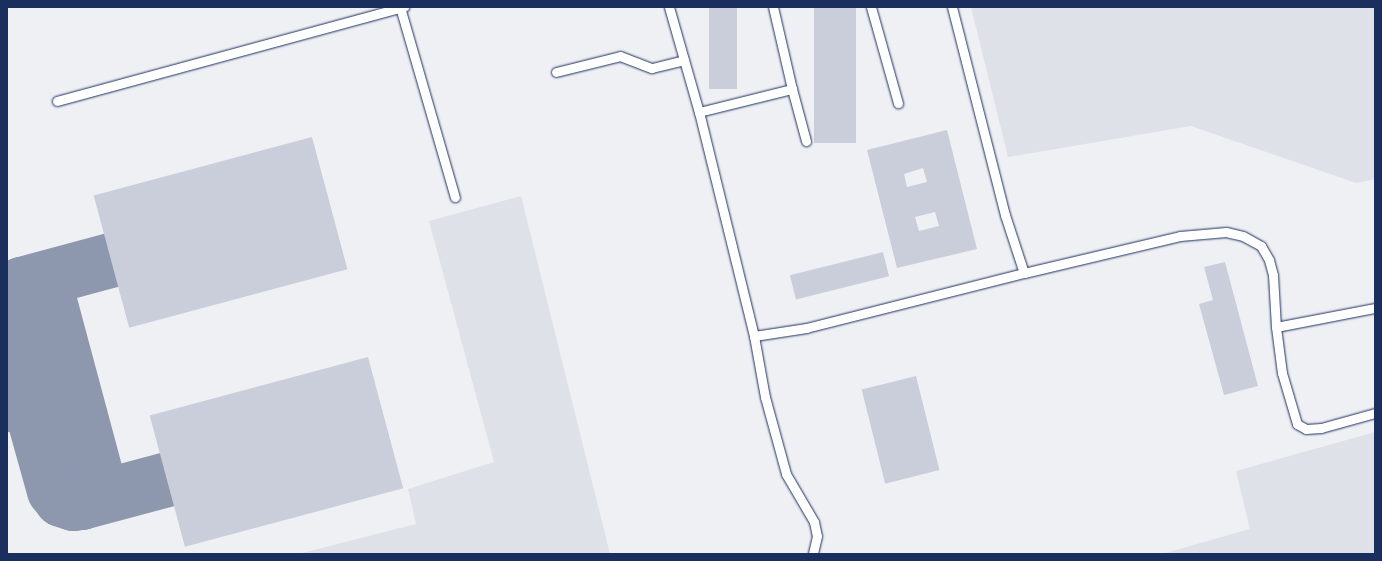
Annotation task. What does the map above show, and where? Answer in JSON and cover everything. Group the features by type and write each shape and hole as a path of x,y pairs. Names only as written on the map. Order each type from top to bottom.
{"lane":[{"path":"57,101 401,7 455,197"},
{"path":"669,7 699,112 754,336 764,390 786,474 814,522 817,536 813,554"},
{"path":"773,7 792,90 806,142"},
{"path":"871,7 898,103"},
{"path":"952,7 1003,207 1024,274"},
{"path":"556,72 620,56 652,68 684,60"},
{"path":"699,112 792,90"},
{"path":"754,336 806,328 1180,236 1226,232 1243,236 1261,246 1269,260 1273,275 1276,327 1282,373 1297,424 1306,429 1321,428 1375,413"},
{"path":"1276,327 1375,308"}],"shaded area":[{"path":"7,7 1375,7 1375,554 7,554"},
{"path":"971,7 1375,7 1375,179 1356,183 1191,126 1008,157"},
{"path":"521,196 610,554 298,554 416,524 408,489 494,462 429,221"},
{"path":"1375,432 1375,554 1162,554 1250,529 1236,471"}],"building":[{"path":"709,7 737,7 737,89 709,89"},
{"path":"814,7 856,7 856,143 814,143"},
{"path":"947,130 977,249 897,268 867,150","holes":["923,168 927,182 907,187 904,174","935,212 939,226 919,231 915,217"]},
{"path":"312,137 347,269 129,328 94,195"},
{"path":"883,252 889,276 796,299 790,275"},
{"path":"1225,262 1258,386 1224,395 1199,304 1213,300 1204,267"},
{"path":"368,357 403,488 185,547 150,415"},
{"path":"916,376 939,470 885,484 862,390"}],"taxiway":[{"path":"7,295 21,284 110,260"},
{"path":"21,284 37,285 48,297 96,476 94,491 88,498 81,502"},
{"path":"7,314 25,383 20,397 8,404 21,404 33,415 54,490 61,499 73,503 81,502 167,479"}]}
